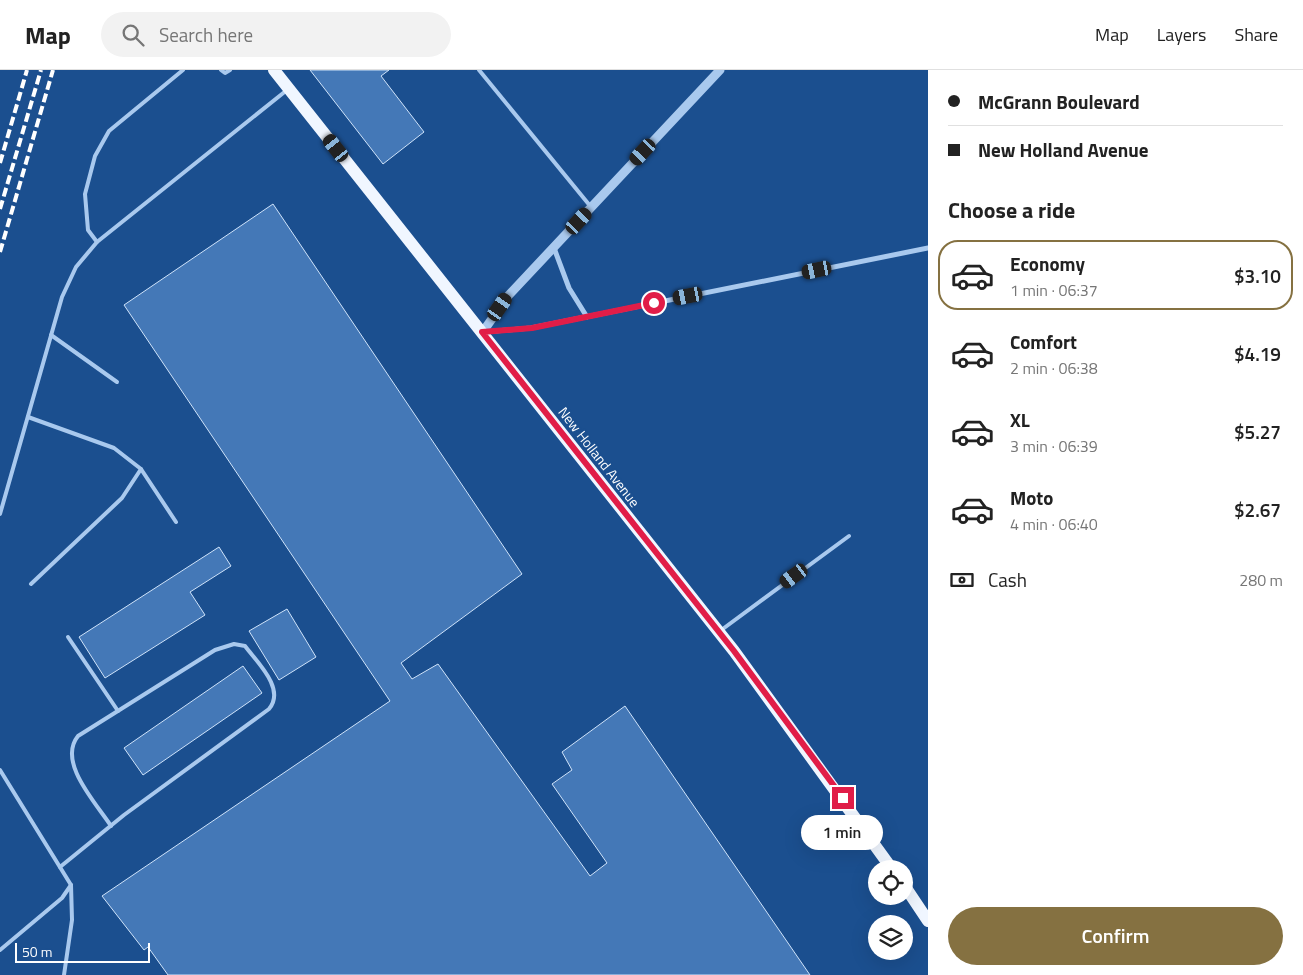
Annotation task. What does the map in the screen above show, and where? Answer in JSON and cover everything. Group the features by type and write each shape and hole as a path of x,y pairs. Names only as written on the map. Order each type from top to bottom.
{"main road":[{"name":"New Holland Avenue","path":"274,70 719,632 886,860"},
{"path":"913,898 928,921"}],"street":[{"path":"482,332 508,296 720,70"},
{"path":"554,247 569,288 587,317"},
{"path":"482,332 532,328 928,248"}],"lane":[{"path":"97,242 88,230 85,194 94,156 109,131 183,70"},
{"path":"221,70 225,73 230,70"},
{"path":"479,70 591,207"},
{"path":"0,514 51,335 68,283 76,267 97,242 288,88"},
{"path":"51,335 117,382"},
{"path":"28,417 114,448 141,469 176,522"},
{"path":"30,584 122,498 141,469"},
{"path":"719,632 849,536"},
{"path":"68,637 118,711"},
{"path":"60,867 111,826 269,709 275,700 275,688 245,646 234,644 215,650 78,736 72,743 71,756 74,769 111,826"},
{"path":"0,770 71,885 72,920 64,975"},
{"path":"0,950 62,898 71,885"}],"building":[{"path":"310,70 389,70 381,76 424,132 383,164"},
{"path":"273,204 522,574 401,663 412,679 438,664 590,876 607,863 552,784 572,770 562,752 625,706 810,975 168,975 148,947 144,950 102,896 390,701 124,305"},
{"path":"219,547 231,566 190,592 205,615 105,678 79,637"},
{"path":"287,609 316,657 279,680 249,631"},
{"path":"243,666 262,693 143,775 124,748"}],"railway":[{"path":"0,163 27,70"},
{"path":"0,209 41,70"},
{"path":"0,252 53,70"}],"route":[{"path":"654,303 532,328 482,332 734,651 843,798"}]}
